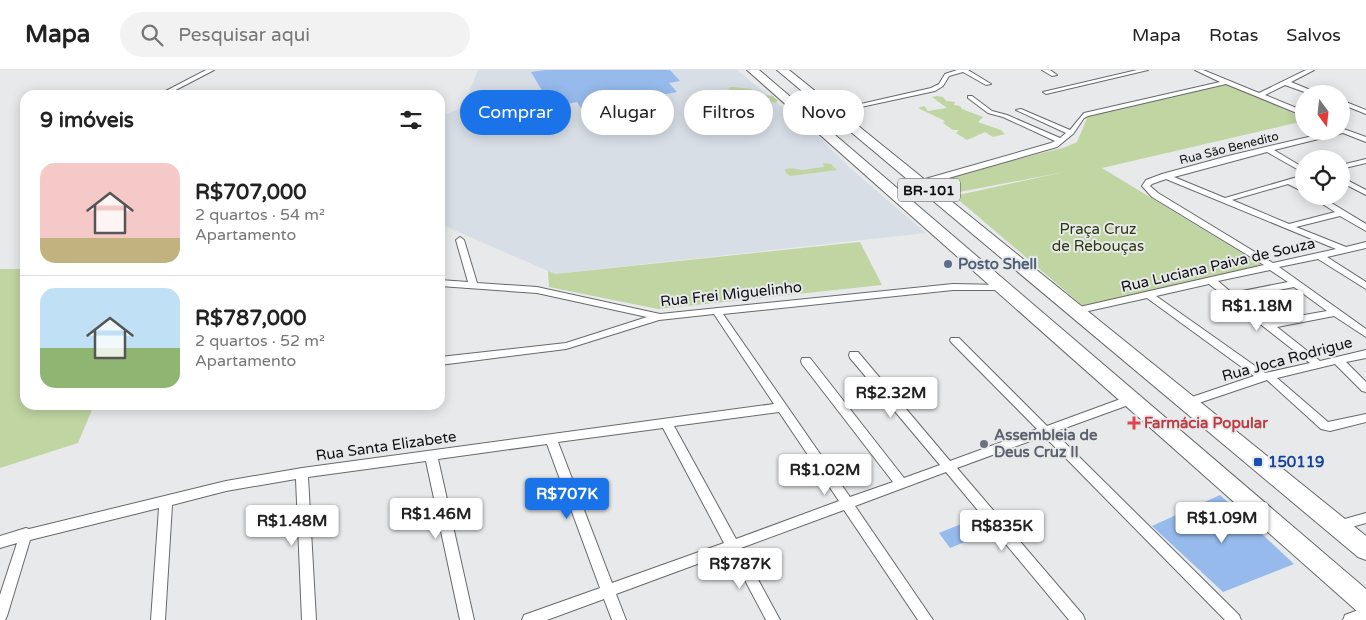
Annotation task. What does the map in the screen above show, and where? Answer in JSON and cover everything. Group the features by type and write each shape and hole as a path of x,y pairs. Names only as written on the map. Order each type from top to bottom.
{"highway":[{"name":"BR-101","path":"752,70 1366,604"},
{"name":"BR-101","path":"782,70 807,90"},
{"name":"BR-101","path":"862,135 1366,550"},
{"path":"903,202 924,204 932,201 934,194"}],"street":[{"path":"171,90 211,70"},
{"path":"864,104 933,90 941,85 947,75 963,70 988,84"},
{"path":"1045,70 1054,75"},
{"path":"1046,92 1145,70"},
{"path":"1198,70 1295,110"},
{"path":"1260,95 1311,70"},
{"path":"921,183 1046,148 1061,141 1071,133 1086,114 1227,82"},
{"path":"1286,83 1295,86"},
{"path":"970,97 990,112 1005,116 1061,141"},
{"path":"1350,105 1364,109"},
{"path":"1019,110 1071,133"},
{"path":"1350,133 1366,140"},
{"name":"Rua São Benedito","path":"1271,266 1155,196 1146,186 1149,182 1165,176 1304,140"},
{"path":"1268,149 1295,166"},
{"path":"1350,165 1366,161"},
{"path":"1165,176 1346,250"},
{"path":"1225,200 1295,179"},
{"path":"1288,181 1295,185"},
{"path":"1350,184 1366,193"},
{"path":"1329,205 1366,228"},
{"path":"1289,226 1342,213"},
{"path":"460,240 473,285"},
{"name":"Rua Luciana Paiva de Souza","path":"1075,311 1366,245"},
{"path":"1320,256 1366,286"},
{"path":"1271,266 1334,313 1366,334"},
{"path":"1210,280 1318,364"},
{"path":"445,283 537,290 658,317"},
{"path":"1231,296 1294,284"},
{"name":"Rua Frei Miguelinho","path":"445,360 566,346 658,317 953,286 1001,287"},
{"path":"1148,294 1266,377 1323,424 1333,426 1366,418"},
{"path":"718,312 926,620"},
{"path":"1268,325 1334,313"},
{"path":"955,340 1234,620"},
{"name":"Rua Joca Rodrigue","path":"1187,402 1266,377 1366,354"},
{"path":"854,356 1078,620"},
{"path":"1337,360 1366,388"},
{"path":"806,361 901,484"},
{"path":"529,620 1130,400"},
{"name":"Rua Santa Elizabete","path":"0,542 26,534 226,486 302,473 782,407"},
{"path":"667,424 773,620"},
{"path":"551,438 619,620"},
{"path":"431,455 467,620"},
{"path":"302,473 310,620"},
{"path":"158,620 166,500"},
{"path":"1337,526 1366,518"},
{"path":"0,616 26,534"},
{"path":"1350,620 1366,614"}],"shaded area":[{"path":"478,70 737,70 761,90 684,90 684,135 773,135 773,100 783,108 783,135 816,135 850,168 926,233 555,274 445,226 445,114 460,109 460,135 571,135 571,90 470,90"}],"green space":[{"name":"Praça Cruz de Rebouças","path":"1226,83 1295,114 1295,123 1102,168 1263,266 1083,306 954,196 1064,172 959,192 943,177 1063,148 1077,142 1088,116"},
{"path":"732,87 752,90 731,90 727,88"},
{"path":"773,96 778,101 773,102"},
{"path":"932,97 943,97 946,101 955,102 954,105 983,117 978,122 1001,130 1005,134 993,137 985,132 967,140 956,133 959,130 953,130 943,123 945,121 918,108 924,106 928,111 947,108"},
{"path":"823,163 831,164 837,170 790,176 786,173 785,169 802,170 824,167"},
{"path":"860,242 882,285 658,309 549,287 548,271 555,274"},
{"path":"0,269 20,269 20,410 92,410 78,443 0,468"}],"building":[{"path":"546,70 670,70 680,81 669,83 677,92 674,93 674,90 581,90 581,108 577,102 571,103 571,90 542,90 531,72"},
{"path":"1220,495 1294,564 1223,592 1152,526"},
{"path":"976,518 987,533 950,548 939,533"}],"place":[{"name":"Posto Shell","path":"948,264"},
{"name":"Farmácia Popular","path":"1134,423"},
{"name":"Assembleia de Deus Cruz II","path":"984,444"},
{"name":"150119","path":"1258,462"}]}
